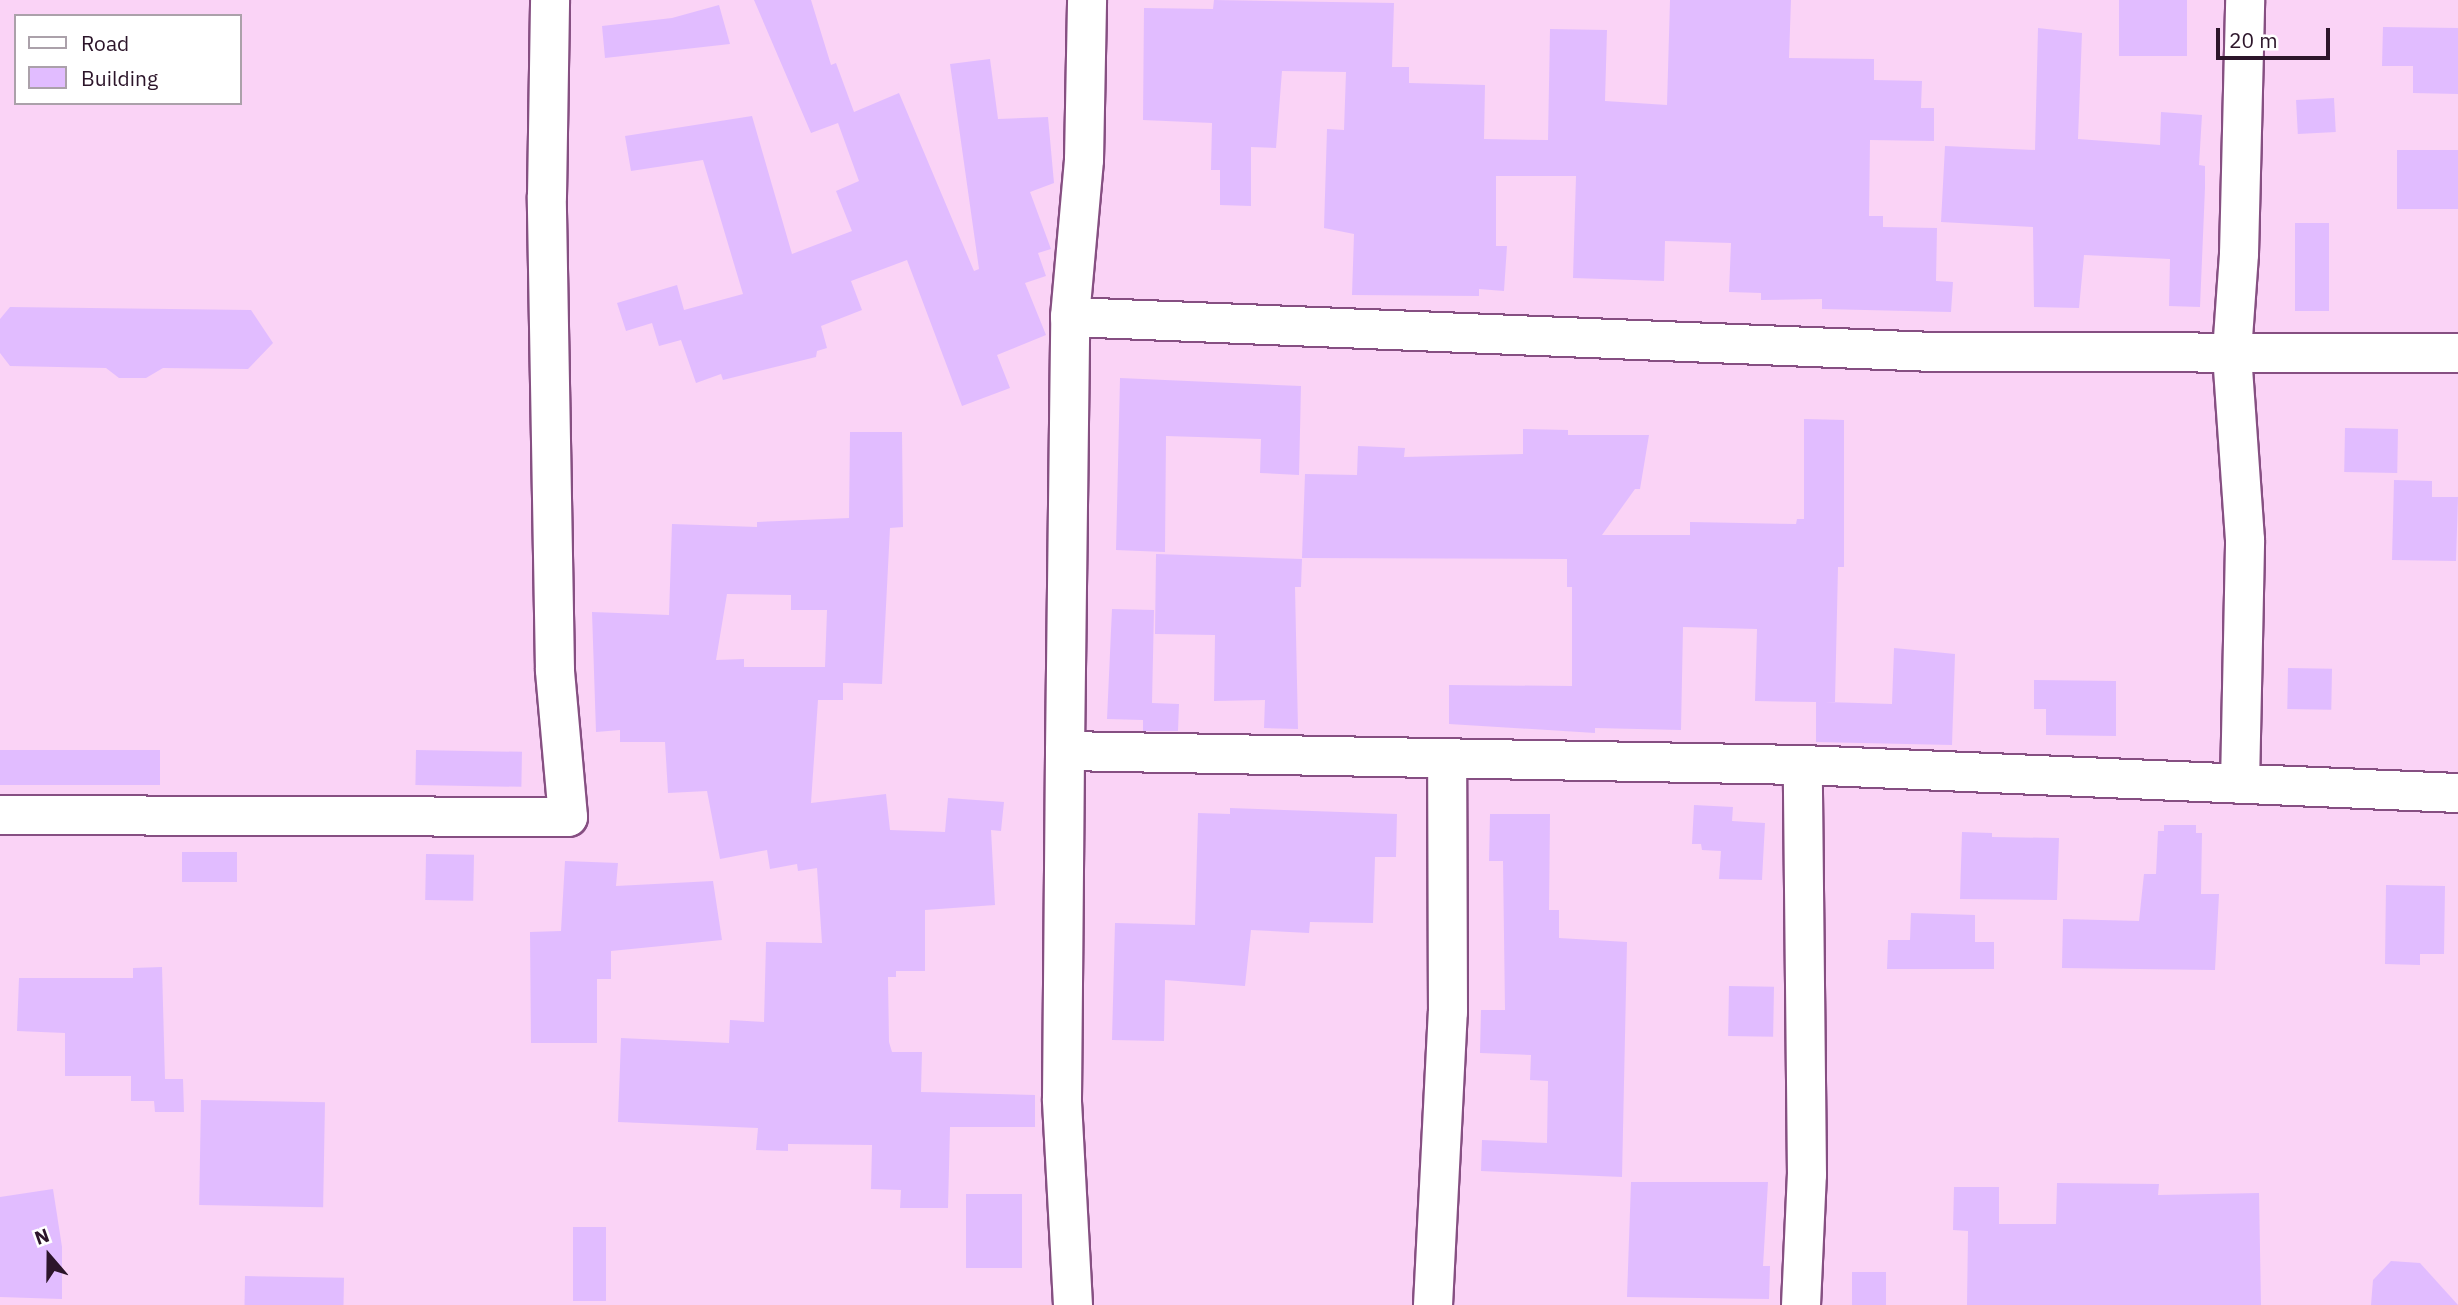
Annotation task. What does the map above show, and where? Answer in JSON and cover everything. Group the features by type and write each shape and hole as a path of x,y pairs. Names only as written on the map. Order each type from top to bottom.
{"street":[{"path":"0,815 568,817 555,670 547,197 551,0"},
{"path":"1073,1305 1062,1099 1065,751 1070,317 1084,160 1087,0"},
{"path":"2239,784 2245,540 2232,352 2239,254 2245,0"},
{"path":"1070,317 1934,352 2458,353"},
{"path":"1065,751 1802,765 2458,793"},
{"path":"1433,1305 1448,1012 1447,759"},
{"path":"1801,1305 1807,1175 1802,765"}],"building":[{"path":"754,0 811,0 831,65 836,63 854,112 899,93 974,271 979,269 950,64 990,59 998,119 1048,117 1054,183 1030,192 1051,249 1038,253 1046,276 1025,283 1046,335 997,355 1010,388 962,406 907,260 851,281 862,310 821,326 827,348 817,351 816,357 723,380 721,374 696,383 681,340 659,346 652,323 626,331 617,303 677,285 684,310 743,294 703,160 631,171 625,136 752,116 792,254 852,231 836,191 859,181 838,123 811,133"},
{"path":"1214,0 1394,3 1392,67 1409,67 1409,83 1485,85 1484,139 1548,140 1550,29 1607,30 1605,101 1667,105 1670,0 1791,0 1789,58 1874,59 1874,80 1922,81 1921,108 1934,108 1934,141 1870,140 1869,216 1883,216 1883,227 1937,228 1936,281 1953,282 1951,312 1822,309 1822,299 1761,300 1761,293 1729,292 1731,243 1665,241 1664,281 1573,278 1576,176 1496,176 1496,246 1507,246 1504,291 1479,289 1479,296 1352,295 1354,234 1324,228 1327,129 1344,130 1346,72 1282,71 1276,148 1251,147 1251,206 1220,205 1220,170 1211,170 1212,123 1143,120 1144,8 1213,9"},
{"path":"2119,0 2187,0 2187,56 2119,56"},
{"path":"719,5 730,44 605,58 602,26 672,18"},
{"path":"2383,27 2458,28 2458,94 2413,93 2413,66 2382,66"},
{"path":"2038,28 2082,33 2078,139 2160,145 2161,112 2202,115 2199,165 2205,166 2205,188 2200,307 2169,306 2170,259 2084,255 2079,308 2034,307 2033,227 1941,222 1945,146 2035,150"},
{"path":"2334,98 2336,132 2298,134 2296,100"},
{"path":"2397,150 2458,150 2458,209 2397,209"},
{"path":"2295,223 2329,223 2329,311 2295,311"},
{"path":"10,307 251,310 273,343 248,369 163,368 146,378 119,378 106,368 10,366 0,353 0,319"},
{"path":"1120,378 1301,386 1299,475 1260,473 1261,439 1166,436 1165,552 1116,550"},
{"path":"1804,419 1844,420 1844,567 1838,567 1835,702 1825,702 1892,704 1894,648 1955,654 1952,745 1816,742 1816,702 1755,701 1757,629 1683,627 1681,730 1595,728 1595,733 1449,724 1449,685 1572,686 1572,587 1567,587 1567,559 1302,558 1305,474 1357,475 1358,446 1405,448 1404,457 1523,454 1523,429 1568,430 1568,435 1649,435 1640,489 1635,489 1602,535 1690,535 1690,522 1796,524 1797,519 1804,519"},
{"path":"2345,428 2398,429 2397,473 2344,472"},
{"path":"850,432 902,432 903,527 890,528 882,684 843,683 843,700 818,700 811,803 886,794 890,830 945,832 948,798 1004,802 1001,831 991,830 995,905 925,910 925,971 896,971 896,977 888,977 889,1042 892,1052 922,1052 921,1092 1035,1095 1035,1127 950,1127 948,1208 900,1208 901,1190 871,1189 872,1145 788,1144 788,1151 756,1150 758,1128 618,1122 621,1038 729,1043 730,1020 764,1022 766,942 822,943 817,868 798,871 797,864 770,869 767,850 720,859 707,791 668,793 665,742 620,742 620,730 596,732 592,612 669,615 672,524 757,527 757,522 849,518","holes":["727,594 791,595 791,610 827,610 825,667 744,667 744,659 716,660"]},
{"path":"2394,480 2432,481 2432,497 2458,497 2456,561 2392,560"},
{"path":"1156,554 1302,559 1301,587 1295,587 1298,729 1264,728 1265,700 1214,701 1215,635 1155,634"},
{"path":"1112,609 1154,610 1152,703 1179,704 1178,731 1143,731 1143,720 1107,719"},
{"path":"2288,668 2332,669 2331,710 2287,709"},
{"path":"2034,680 2116,681 2116,736 2046,735 2046,709 2034,709"},
{"path":"0,750 160,750 160,785 0,785"},
{"path":"416,750 522,752 521,787 415,785"},
{"path":"1694,805 1733,807 1732,821 1765,823 1762,880 1719,879 1721,851 1702,850 1701,844 1692,844"},
{"path":"1230,808 1397,814 1396,857 1375,857 1373,923 1310,922 1309,933 1251,930 1245,986 1165,980 1164,1041 1112,1040 1115,923 1195,925 1198,813 1230,814"},
{"path":"1490,814 1550,814 1549,910 1559,910 1559,938 1627,942 1622,1177 1481,1171 1482,1140 1547,1143 1548,1081 1530,1080 1531,1055 1480,1053 1481,1010 1505,1010 1503,861 1489,861"},
{"path":"2164,825 2196,825 2196,833 2202,833 2201,894 2219,894 2215,970 2062,968 2063,919 2139,921 2144,874 2156,874 2158,831 2164,831"},
{"path":"1962,832 1992,833 1992,837 2059,838 2057,900 1960,899"},
{"path":"182,852 237,852 237,882 182,882"},
{"path":"426,854 474,855 473,901 425,900"},
{"path":"565,861 618,863 616,886 713,881 722,940 611,951 611,979 597,979 597,1043 531,1043 530,932 561,931"},
{"path":"2386,885 2445,886 2444,954 2420,954 2420,965 2385,964"},
{"path":"1911,913 1975,915 1975,942 1994,942 1994,969 1887,969 1888,940 1910,940"},
{"path":"162,967 165,1079 183,1079 184,1112 155,1112 154,1101 131,1101 131,1076 65,1076 65,1033 17,1031 19,978 133,978 133,968"},
{"path":"1729,986 1774,987 1773,1037 1728,1036"},
{"path":"201,1100 325,1102 323,1207 199,1205"},
{"path":"1631,1182 1768,1182 1763,1266 1770,1266 1769,1299 1627,1297"},
{"path":"2057,1183 2159,1184 2158,1195 2259,1193 2261,1305 1967,1305 1968,1231 1953,1230 1954,1187 1999,1187 1999,1224 2056,1224"},
{"path":"53,1189 62,1247 62,1299 0,1297 0,1197"},
{"path":"966,1194 1022,1194 1022,1268 966,1268"},
{"path":"573,1227 606,1227 606,1301 573,1301"},
{"path":"2391,1261 2420,1263 2458,1305 2371,1305 2373,1280"},
{"path":"1852,1272 1886,1272 1886,1305 1852,1305"},
{"path":"245,1276 344,1278 344,1305 244,1305"}]}
